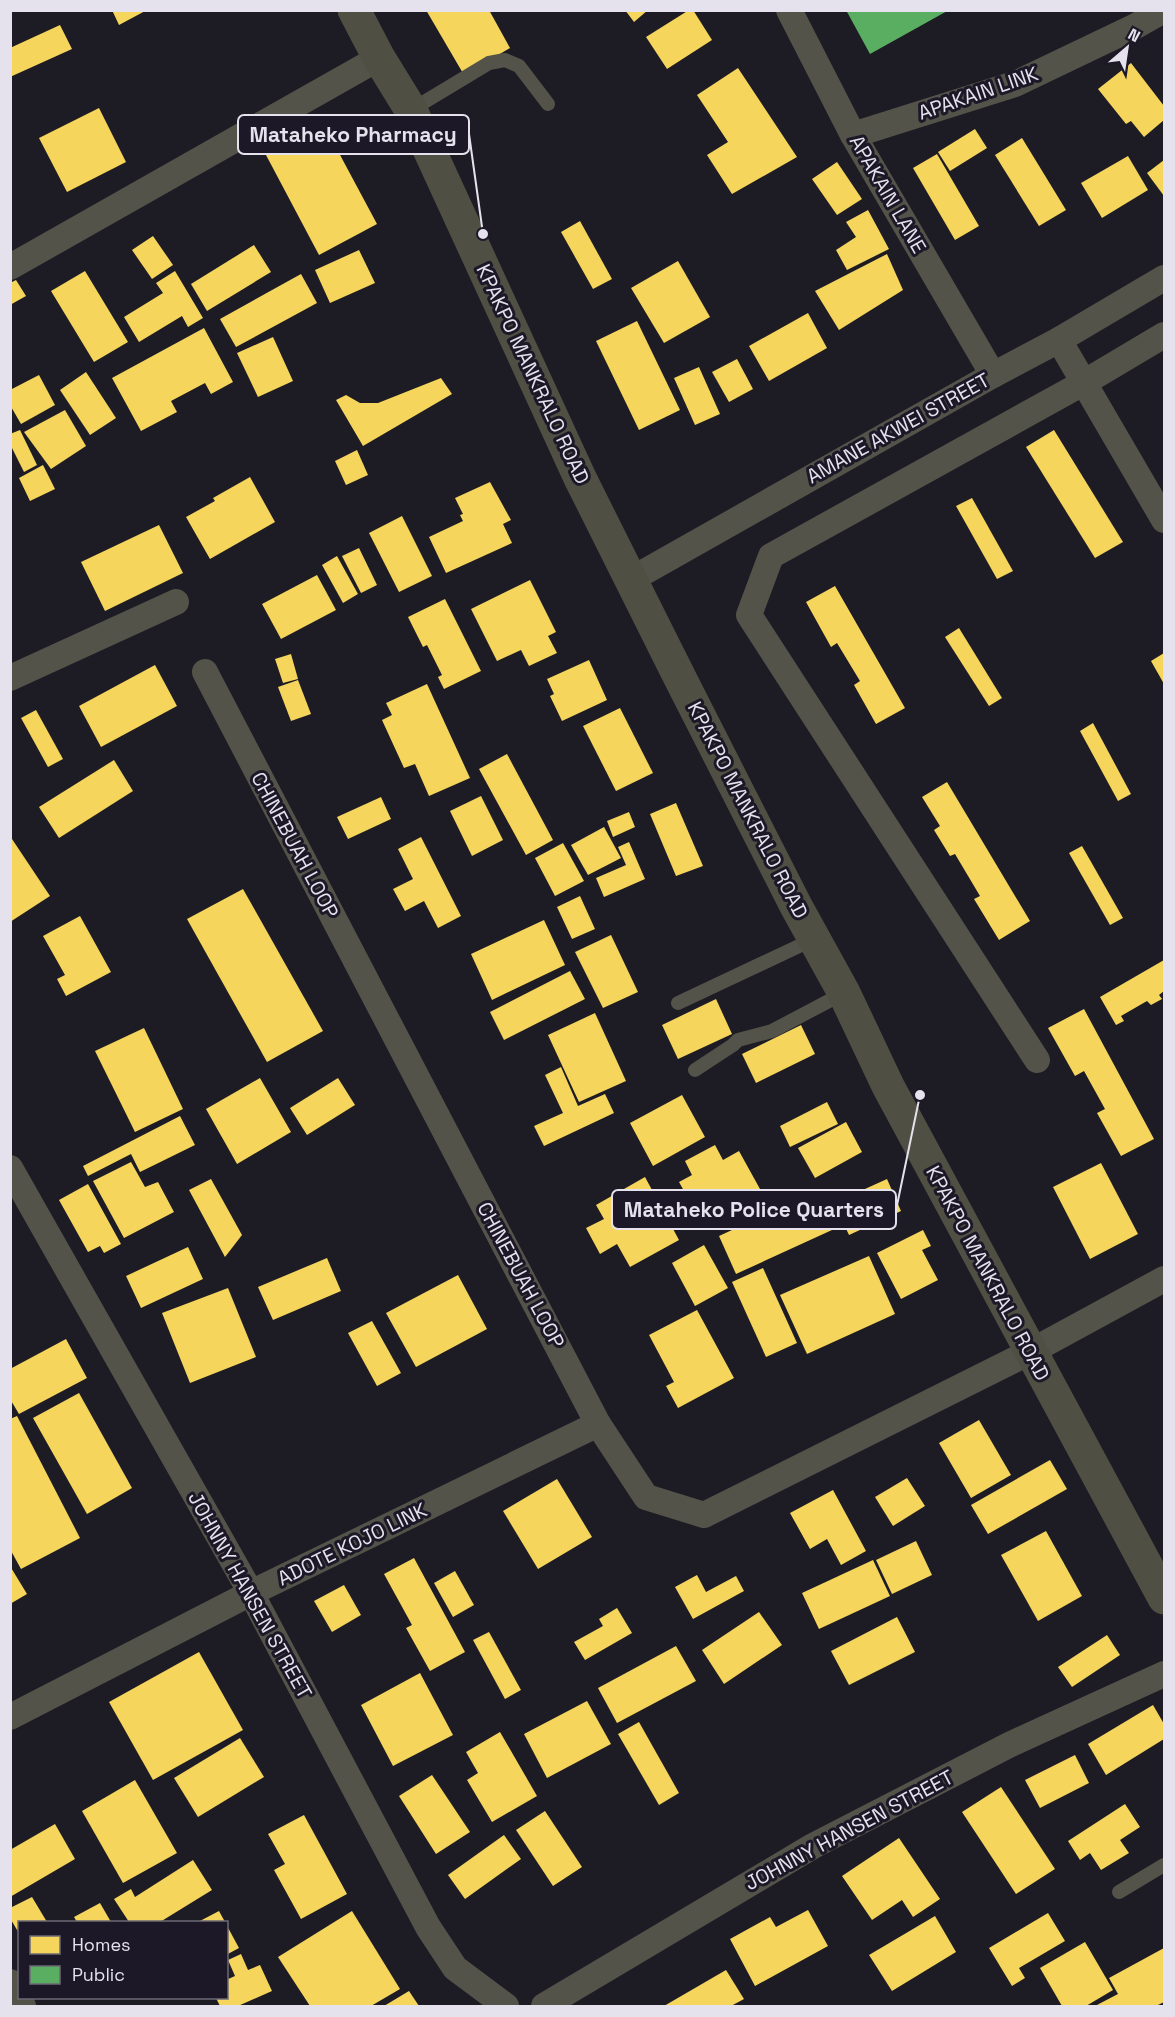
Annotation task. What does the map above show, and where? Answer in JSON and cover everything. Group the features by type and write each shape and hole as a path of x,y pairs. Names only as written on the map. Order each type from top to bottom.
{"street":[{"name":"KPAKPO MANKRALO ROAD","path":"354,10 379,58 411,110 580,478 679,676 844,993 888,1086 1164,1598"},
{"name":"APAKAIN LANE","path":"789,10 853,135 993,375"},
{"name":"APAKAIN LINK","path":"853,135 1015,84 1134,27 1164,10"},
{"path":"10,267 379,58"},
{"name":"AMANE AKWEI STREET","path":"632,579 1059,340 1164,278"},
{"path":"1037,1060 749,615 771,556 1085,382 1164,335"},
{"path":"1059,340 1164,520"},
{"path":"10,678 176,602"},
{"name":"CHINEBUAH LOOP","path":"205,672 598,1424 646,1497 704,1515 1030,1352 1164,1279"},
{"name":"JOHNNY HANSEN STREET","path":"10,1168 251,1593 428,1927 455,1968 506,2007"},
{"name":"ADOTE KOJO LINK","path":"10,1717 251,1593 598,1424"},
{"name":"JOHNNY HANSEN STREET","path":"544,2007 813,1845 1009,1745 1164,1674"},
{"path":"10,1982 18,1999"}],"lane":[{"path":"411,110 489,63 505,60 519,66 548,104"},
{"path":"678,1003 814,939"},
{"path":"695,1070 738,1040 772,1031 844,993"},
{"path":"1119,1892 1164,1865"}],"building: Homes":[{"path":"112,10 147,10 119,25"},
{"path":"426,10 489,10 510,48 464,75"},
{"path":"625,10 648,10 634,22"},
{"path":"689,10 693,10 712,40 667,69 646,37"},
{"path":"60,25 72,49 10,77 10,48"},
{"path":"1131,63 1164,106 1164,120 1144,137 1131,121 1126,124 1098,89"},
{"path":"738,68 797,157 732,194 707,155 728,142 697,95"},
{"path":"99,108 126,162 67,192 39,138"},
{"path":"324,125 377,224 319,255 266,155"},
{"path":"975,129 987,148 950,171 938,152"},
{"path":"1022,138 1066,210 1039,226 995,155"},
{"path":"937,154 979,226 955,240 913,168"},
{"path":"1128,156 1148,190 1102,218 1081,183"},
{"path":"1164,160 1164,196 1147,173"},
{"path":"837,162 862,199 837,215 812,179"},
{"path":"868,210 889,249 847,270 836,250 856,237 846,222"},
{"path":"580,221 612,279 593,289 561,232"},
{"path":"153,236 173,265 152,279 132,250"},
{"path":"254,245 271,272 207,311 191,284"},
{"path":"359,250 375,283 330,303 315,270"},
{"path":"887,254 903,290 839,330 815,291"},
{"path":"678,261 710,317 664,343 631,288"},
{"path":"85,271 128,342 94,362 51,291"},
{"path":"175,271 203,318 188,327 182,316 139,342 124,317 163,293 156,283"},
{"path":"301,274 317,303 236,347 220,319"},
{"path":"16,280 26,296 10,305 10,283"},
{"path":"808,313 827,348 769,381 749,346"},
{"path":"637,321 680,410 639,430 596,341"},
{"path":"204,328 233,382 211,394 205,383 171,401 177,412 141,431 112,378"},
{"path":"273,337 293,381 258,397 237,353"},
{"path":"737,359 753,389 729,402 712,372"},
{"path":"699,367 720,414 695,425 674,378"},
{"path":"86,372 116,418 90,435 60,390"},
{"path":"39,375 55,405 21,424 10,405 10,390"},
{"path":"441,378 452,394 363,446 336,400 346,395 360,403 378,403"},
{"path":"65,410 86,446 51,469 24,432"},
{"path":"20,430 37,465 24,472 10,444 10,434"},
{"path":"1054,430 1123,542 1095,558 1026,447"},
{"path":"357,450 368,475 346,485 335,461"},
{"path":"43,465 55,489 30,501 19,478"},
{"path":"250,477 275,522 210,559 186,517 215,501 213,498"},
{"path":"490,482 511,520 503,524 512,543 446,573 429,537 463,521 460,515 463,514 455,498"},
{"path":"972,498 1013,571 997,579 956,506"},
{"path":"402,516 432,576 399,592 369,533"},
{"path":"159,525 183,573 105,611 81,562"},
{"path":"359,548 377,585 361,593 342,556"},
{"path":"337,556 358,594 343,603 322,565"},
{"path":"317,575 336,610 281,639 262,604"},
{"path":"530,580 556,632 548,636 557,653 529,666 521,650 497,661 471,609"},
{"path":"835,586 905,708 876,724 854,685 860,681 837,643 831,647 806,602"},
{"path":"445,599 481,671 444,689 438,677 442,675 427,645 423,647 408,617"},
{"path":"959,628 1002,698 989,706 945,637"},
{"path":"1164,653 1164,684 1151,661"},
{"path":"291,654 298,679 283,683 275,659"},
{"path":"589,660 607,700 562,721 550,696 554,694 547,679"},
{"path":"155,665 177,706 101,747 79,706"},
{"path":"298,680 311,714 291,721 278,687"},
{"path":"427,684 470,778 429,796 415,764 404,768 382,720 392,715 386,703"},
{"path":"620,708 653,773 616,791 583,726"},
{"path":"36,710 63,759 48,767 21,718"},
{"path":"1093,723 1131,794 1118,801 1080,731"},
{"path":"507,754 553,840 526,855 479,769"},
{"path":"114,760 133,791 59,838 39,807"},
{"path":"947,782 1030,921 999,940 974,899 980,896 955,854 950,856 934,830 940,826 922,797"},
{"path":"481,796 503,840 472,856 450,811"},
{"path":"381,797 391,819 348,839 337,817"},
{"path":"676,803 703,866 676,876 650,814"},
{"path":"629,812 635,827 613,837 607,821"},
{"path":"604,827 621,858 588,875 571,845"},
{"path":"421,837 461,916 438,928 424,901 405,911 393,889 413,879 398,849"},
{"path":"12,839 50,896 10,922 10,841"},
{"path":"629,842 645,879 604,897 596,878 626,865 618,847"},
{"path":"563,843 584,881 555,896 535,858"},
{"path":"1082,846 1123,918 1110,925 1069,853"},
{"path":"243,889 323,1031 267,1062 187,919"},
{"path":"580,896 595,929 572,939 557,907"},
{"path":"80,916 111,972 66,996 57,979 65,975 43,936"},
{"path":"544,920 565,965 492,1000 471,954"},
{"path":"611,935 638,992 603,1008 575,952"},
{"path":"1164,960 1164,991 1159,995 1162,999 1151,1005 1147,1001 1121,1016 1124,1021 1116,1025 1100,997"},
{"path":"570,971 585,999 504,1040 490,1012"},
{"path":"716,999 732,1034 678,1059 662,1025"},
{"path":"1084,1009 1154,1139 1121,1156 1097,1113 1105,1109 1084,1071 1075,1076 1048,1028"},
{"path":"595,1013 626,1081 579,1102 548,1035"},
{"path":"801,1025 815,1054 756,1083 742,1054"},
{"path":"144,1028 183,1109 135,1132 95,1051"},
{"path":"561,1067 578,1106 605,1094 614,1113 544,1146 534,1126 563,1113 545,1075"},
{"path":"260,1078 291,1132 237,1164 206,1109"},
{"path":"338,1078 355,1105 307,1135 290,1108"},
{"path":"682,1095 705,1137 653,1166 630,1123"},
{"path":"827,1102 838,1124 790,1147 780,1126"},
{"path":"180,1116 195,1145 140,1172 131,1154 88,1176 83,1166"},
{"path":"846,1122 862,1152 815,1178 798,1148"},
{"path":"715,1145 723,1160 739,1151 765,1198 705,1229 679,1182 692,1175 685,1161"},
{"path":"131,1162 145,1187 158,1182 174,1212 124,1238 93,1181"},
{"path":"1101,1163 1138,1234 1090,1259 1053,1187"},
{"path":"645,1177 679,1240 630,1267 617,1244 600,1254 586,1228 604,1219 596,1205"},
{"path":"211,1179 242,1235 225,1257 189,1190"},
{"path":"887,1179 901,1211 849,1235 834,1203"},
{"path":"88,1184 121,1244 104,1253 100,1246 88,1252 59,1200"},
{"path":"814,1192 832,1230 736,1274 719,1236"},
{"path":"923,1230 931,1246 922,1250 938,1280 901,1299 877,1253"},
{"path":"704,1245 728,1288 695,1306 672,1263"},
{"path":"188,1247 203,1279 141,1308 126,1276"},
{"path":"869,1256 895,1314 807,1354 780,1295"},
{"path":"327,1258 341,1291 273,1320 258,1287"},
{"path":"763,1268 797,1343 766,1357 732,1282"},
{"path":"458,1275 487,1329 416,1367 386,1313"},
{"path":"228,1288 256,1357 190,1383 162,1313"},
{"path":"697,1310 734,1378 678,1408 666,1386 674,1382 649,1335"},
{"path":"372,1321 401,1373 377,1386 348,1333"},
{"path":"66,1339 87,1378 19,1414 10,1399 10,1369"},
{"path":"79,1393 132,1488 87,1514 33,1418"},
{"path":"17,1416 80,1538 21,1569 10,1549 10,1419"},
{"path":"979,1420 1011,1475 971,1498 939,1443"},
{"path":"1050,1460 1067,1489 988,1534 971,1505"},
{"path":"907,1478 925,1506 893,1526 875,1497"},
{"path":"557,1479 592,1537 538,1569 503,1511"},
{"path":"833,1490 866,1551 841,1565 827,1539 810,1549 790,1513"},
{"path":"1046,1531 1082,1596 1038,1621 1001,1555"},
{"path":"916,1541 932,1575 892,1594 876,1560"},
{"path":"414,1558 465,1652 430,1671 406,1628 412,1625 384,1574"},
{"path":"873,1560 890,1596 819,1629 802,1593"},
{"path":"10,1566 27,1594 10,1604"},
{"path":"455,1571 474,1605 453,1617 434,1583"},
{"path":"697,1575 706,1592 736,1576 744,1591 693,1619 675,1587"},
{"path":"344,1585 361,1615 332,1632 314,1601"},
{"path":"617,1608 632,1633 585,1660 574,1642 603,1626 599,1619"},
{"path":"759,1612 782,1645 724,1684 702,1650"},
{"path":"897,1617 915,1652 849,1685 831,1651"},
{"path":"489,1632 521,1690 505,1699 473,1640"},
{"path":"1107,1635 1120,1655 1072,1687 1058,1667"},
{"path":"676,1646 696,1681 617,1723 598,1688"},
{"path":"199,1652 243,1730 153,1780 109,1702"},
{"path":"420,1673 453,1735 393,1766 361,1705"},
{"path":"587,1701 611,1744 547,1778 524,1734"},
{"path":"1153,1705 1164,1724 1164,1739 1106,1775 1088,1744"},
{"path":"639,1722 679,1793 659,1805 618,1734"},
{"path":"500,1732 537,1796 492,1822 467,1780 478,1773 466,1752"},
{"path":"240,1738 264,1777 198,1817 174,1778"},
{"path":"1075,1755 1089,1783 1040,1808 1025,1780"},
{"path":"432,1775 470,1832 436,1854 399,1796"},
{"path":"135,1780 177,1853 123,1883 82,1811"},
{"path":"1001,1787 1055,1869 1016,1894 962,1812"},
{"path":"1125,1804 1140,1827 1120,1840 1129,1853 1101,1870 1090,1853 1080,1860 1068,1841"},
{"path":"545,1811 582,1867 553,1886 516,1830"},
{"path":"304,1815 347,1894 301,1919 274,1870 285,1864 268,1834"},
{"path":"55,1824 75,1859 10,1897 10,1850"},
{"path":"504,1835 521,1859 465,1899 448,1875"},
{"path":"899,1838 940,1899 913,1917 902,1900 872,1920 842,1876"},
{"path":"193,1860 212,1890 162,1921 128,1921 114,1899 131,1889 135,1897"},
{"path":"32,1897 46,1921 18,1921 18,1932 10,1918 10,1908"},
{"path":"100,1903 110,1921 76,1921 74,1917"},
{"path":"808,1910 828,1946 755,1986 730,1939 770,1917 776,1927"},
{"path":"219,1911 224,1921 200,1921"},
{"path":"352,1911 400,1989 371,2006 310,2006 278,1957"},
{"path":"1048,1913 1065,1941 1019,1968 1025,1978 1012,1986 989,1948"},
{"path":"935,1916 956,1952 892,1991 869,1955"},
{"path":"228,1928 239,1948 228,1954"},
{"path":"1085,1942 1113,1990 1086,2006 1062,2006 1040,1968"},
{"path":"1164,1948 1164,2002 1159,2006 1095,2006 1118,1994 1109,1978"},
{"path":"241,1954 248,1970 260,1965 272,1991 238,2006 220,2006 216,1999 228,1999 228,1979 235,1976 228,1960"},
{"path":"726,1970 744,1999 731,2006 664,2006"},
{"path":"409,1991 419,2006 384,2006"}],"building: Public":[{"path":"846,10 949,10 870,54"}],"place":[{"name":"Mataheko Pharmacy","path":"483,234"},
{"name":"Mataheko Police Quarters","path":"920,1095"}]}
